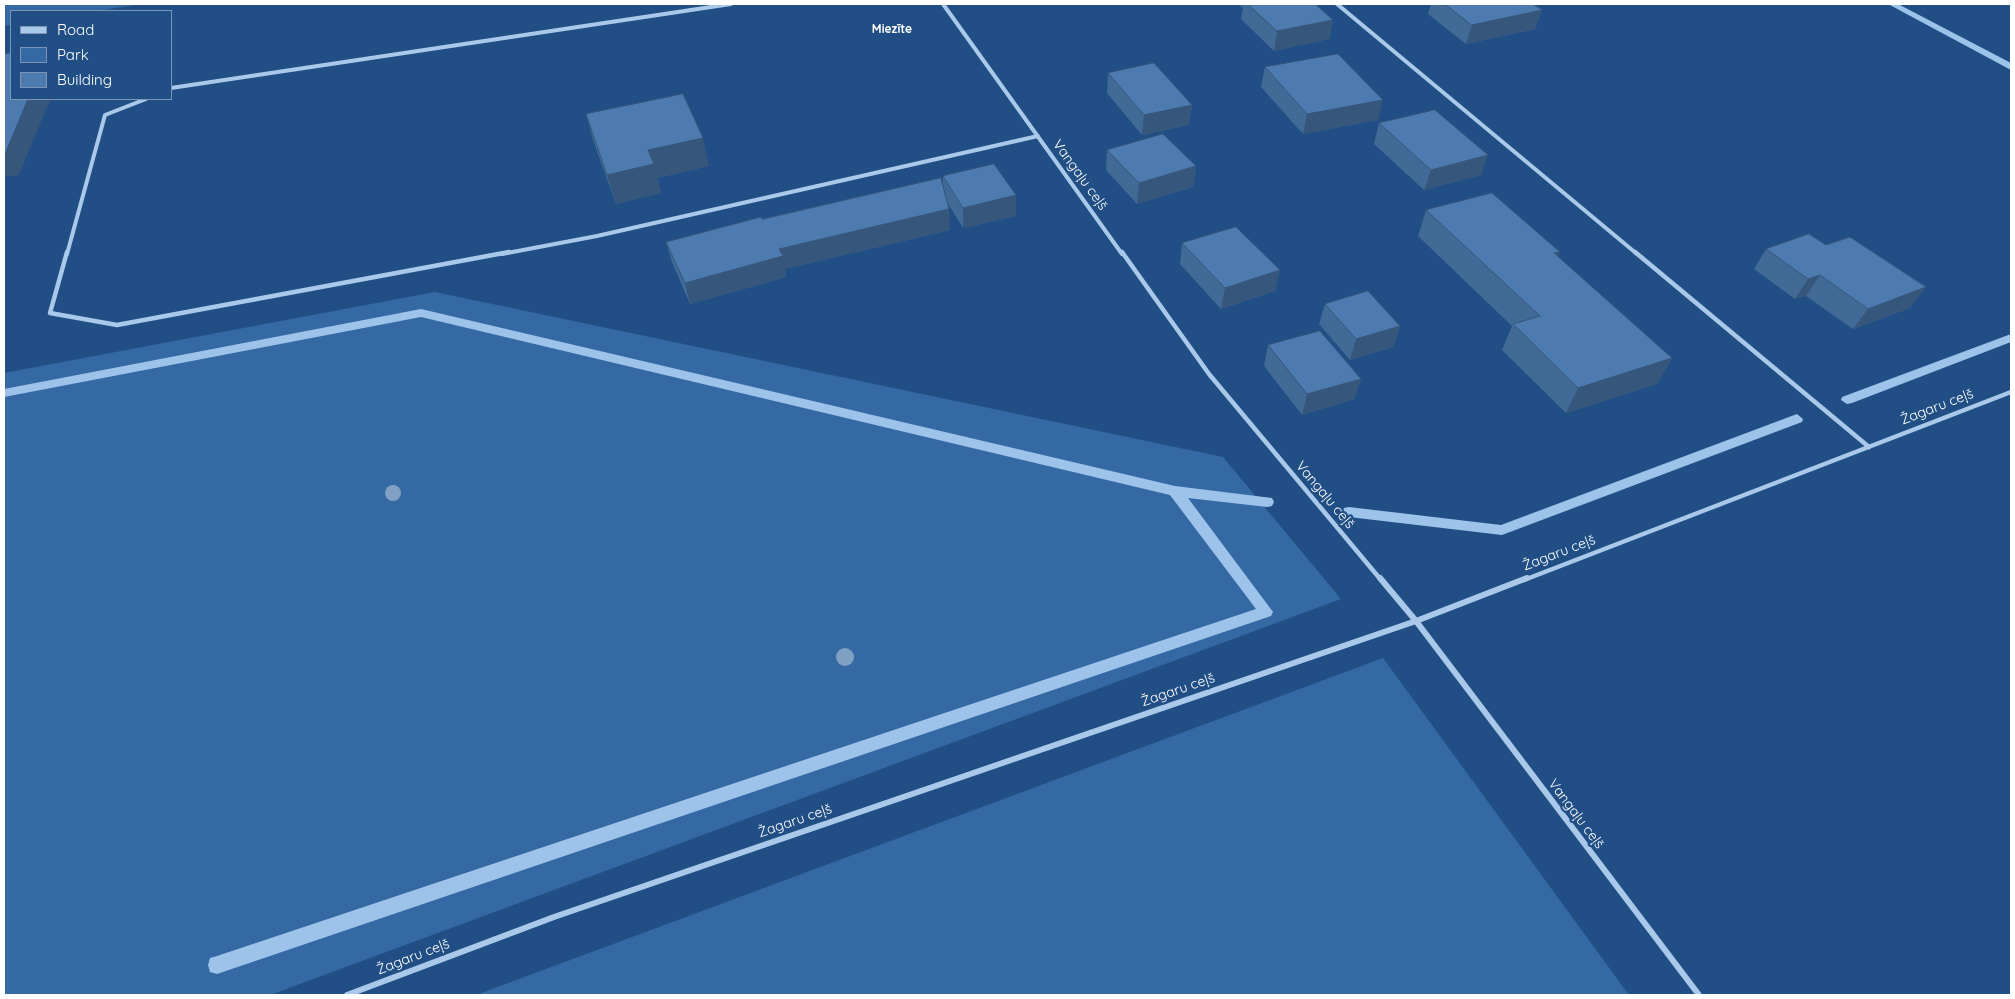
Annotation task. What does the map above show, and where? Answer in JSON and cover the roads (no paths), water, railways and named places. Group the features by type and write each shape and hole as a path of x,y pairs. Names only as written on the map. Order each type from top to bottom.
{"street":[{"path":"172,88 732,4"},
{"name":"Vangaļu ceļš","path":"943,4 1209,374 1416,621 1699,995"},
{"path":"1338,4 1870,447"},
{"path":"143,100 105,115 50,313 117,325 597,236 1038,136"},
{"name":"Žagaru ceļš","path":"347,995 554,918 1416,621 2011,392"}],"waterway":[{"path":"1892,4 2011,67"},
{"path":"4,393 421,313 1175,491"},
{"path":"1847,400 2011,338"},
{"path":"1349,512 1502,530 1797,419"},
{"path":"217,965 1266,612 1175,491"},
{"path":"1175,491 1267,502"}],"district":[{"name":"Miezīte","path":"892,29"}]}
